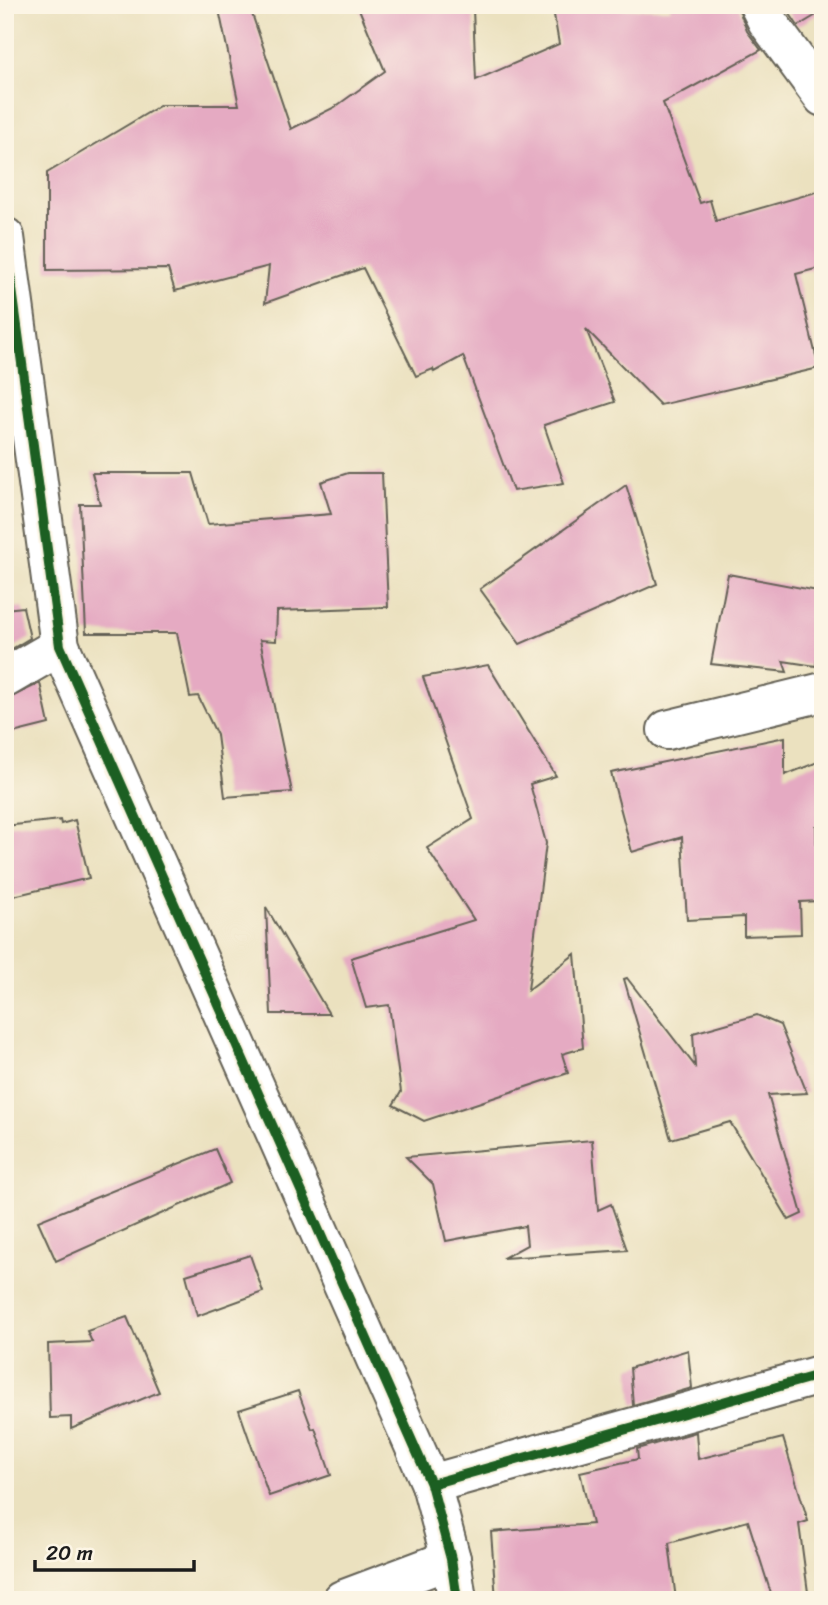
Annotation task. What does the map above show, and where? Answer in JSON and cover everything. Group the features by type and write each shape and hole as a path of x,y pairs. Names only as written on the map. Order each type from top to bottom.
{"street":[{"path":"759,5 767,22 823,97"},
{"path":"6,246 60,646 430,1484 450,1559 457,1600"},
{"path":"5,678 60,646"},
{"path":"667,730 823,692"},
{"path":"430,1484 823,1374"},
{"path":"342,1600 450,1559"}],"building":[{"path":"218,5 249,5 291,129 335,107 385,71 359,9 473,9 476,80 559,44 553,9 671,9 669,5 737,5 747,31 761,50 663,103 700,203 710,200 716,221 823,190 823,267 796,274 819,368 660,405 586,329 615,402 544,425 564,483 513,491 463,356 434,372 433,369 416,376 363,268 265,303 269,266 175,291 168,269 47,270 47,173 161,105 239,105"},
{"path":"784,5 823,5 823,11 798,26"},
{"path":"92,473 193,473 208,524 331,514 321,482 348,473 382,473 388,607 277,611 276,641 260,640 292,792 225,797 217,735 198,696 190,697 177,633 86,633 80,504 100,504"},
{"path":"626,485 657,584 520,644 480,589"},
{"path":"728,574 823,592 823,620 816,666 783,661 787,672 711,664"},
{"path":"23,607 30,638 5,653 5,609"},
{"path":"488,665 556,776 530,784 546,843 528,990 575,954 583,1048 562,1054 568,1073 424,1121 393,1105 401,1092 389,1005 366,1008 351,958 474,920 427,848 473,819 423,677"},
{"path":"40,683 49,724 5,735 5,700"},
{"path":"785,737 785,775 823,760 823,825 816,826 818,901 800,902 801,934 744,936 744,917 687,920 682,837 632,852 611,773"},
{"path":"60,820 61,824 75,820 89,878 5,898 5,826"},
{"path":"266,907 329,1014 271,1014"},
{"path":"627,978 695,1066 693,1033 757,1015 780,1025 807,1093 768,1095 802,1214 789,1220 730,1122 671,1139 624,979"},
{"path":"592,1140 598,1210 611,1204 627,1250 503,1258 527,1245 525,1226 446,1241 433,1184 406,1157"},
{"path":"215,1149 230,1183 56,1261 38,1221"},
{"path":"250,1255 263,1292 197,1316 186,1275"},
{"path":"127,1317 159,1392 71,1429 71,1417 50,1418 48,1344 92,1342 87,1331"},
{"path":"688,1350 692,1388 633,1405 630,1368"},
{"path":"298,1391 312,1429 315,1428 331,1475 269,1496 239,1410"},
{"path":"696,1432 698,1459 783,1438 808,1521 799,1524 809,1600 773,1600 748,1521 669,1543 676,1600 496,1600 491,1532 592,1524 580,1472 638,1459 637,1449"}],"cycle path":[{"path":"5,237 60,646 431,1484 451,1559 457,1600"},
{"path":"431,1484 823,1374"}]}
